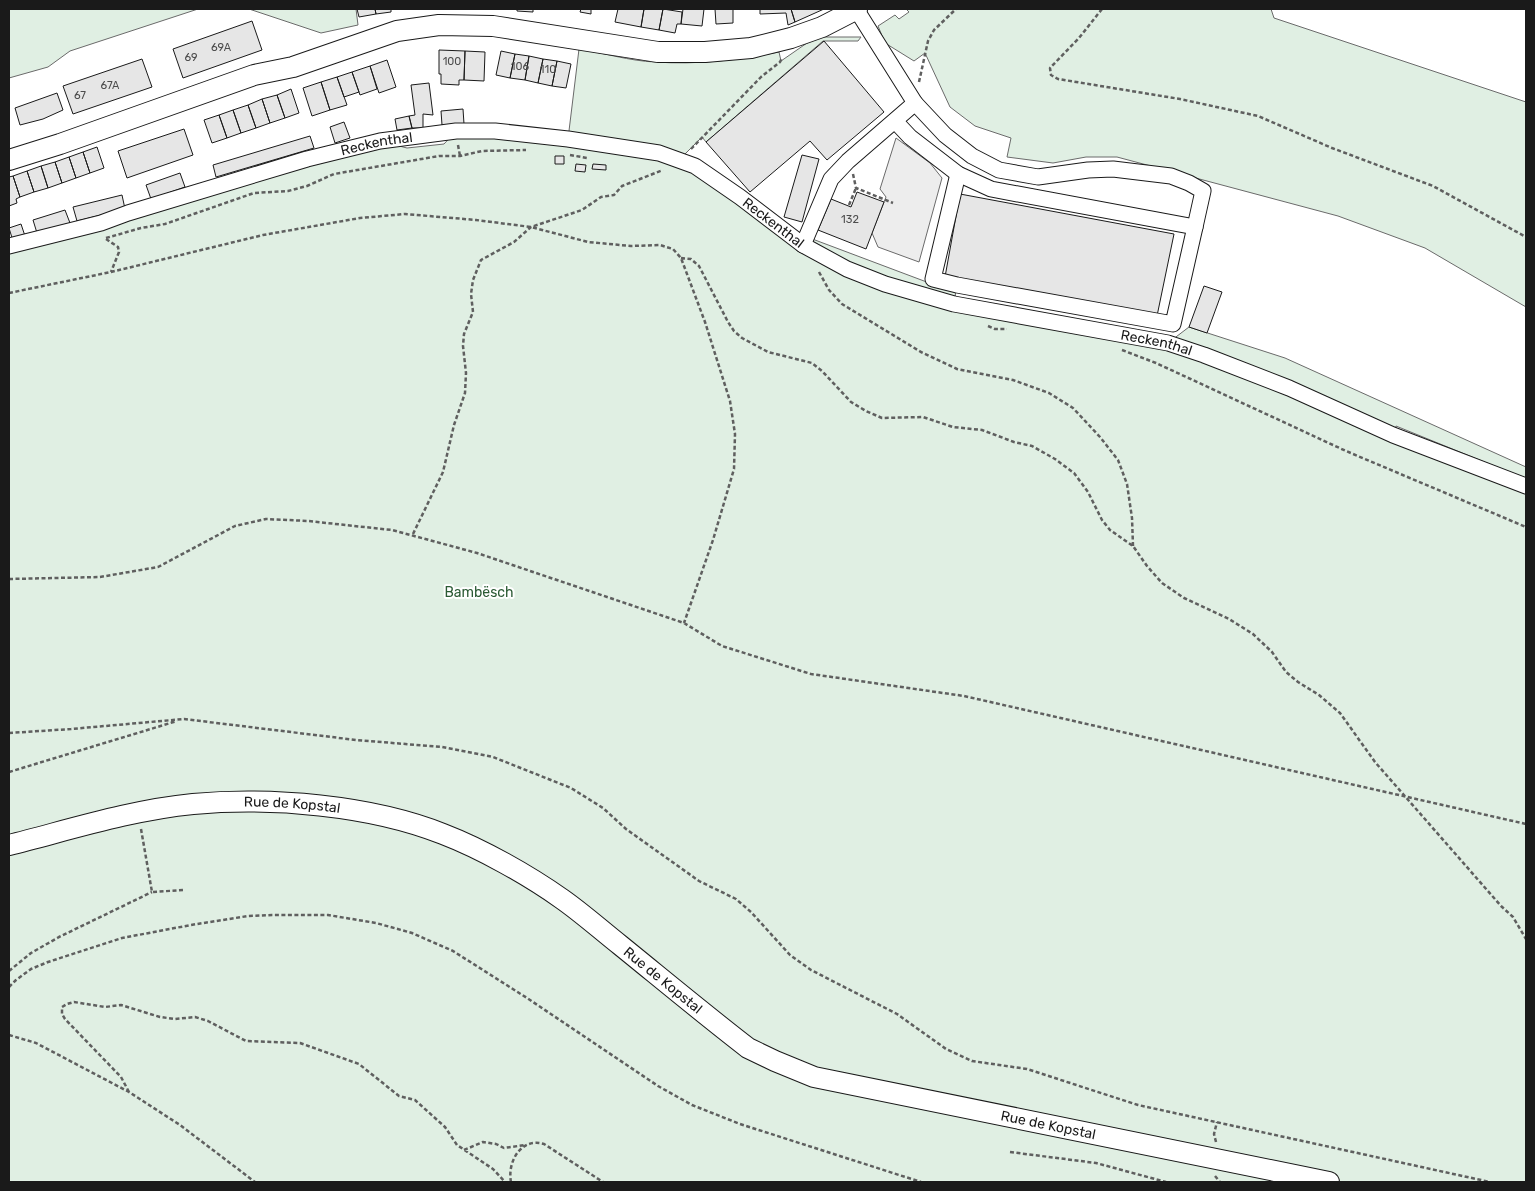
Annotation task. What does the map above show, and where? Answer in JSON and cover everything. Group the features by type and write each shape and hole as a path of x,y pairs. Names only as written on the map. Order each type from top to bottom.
{"main road":[{"path":"9,160 60,144 254,75 293,67 397,31 439,25 493,26 658,52 705,52 742,48 791,38 822,27 856,9"},
{"name":"Rue de Kopstal","path":"9,845 138,813 192,804 236,802 332,807 386,817 443,834 504,863 562,898 748,1048 814,1077 1329,1182"}],"street":[{"path":"856,9 915,103 945,135 972,156 999,170 1038,177 1088,170 1113,169 1171,176 1189,183 1203,192 1168,342"},
{"path":"803,245 831,179 848,161 915,103"},
{"path":"895,121 910,137 958,174 991,190 1195,227"},
{"name":"Reckenthal","path":"9,246 101,223 128,213 307,159 380,141 456,131 495,131 568,139 659,153 695,166 740,197 803,245 847,269 885,284 954,304 1168,342 1204,354 1289,388 1393,435 1526,486"},
{"path":"958,174 933,279 1173,324"},
{"path":"984,309 988,290"}],"path":[{"path":"915,103 928,41 934,30 956,9"},
{"path":"1102,9 1079,38 1050,68 1051,75 1058,79 1180,99 1258,116 1332,148 1433,186 1526,237"},
{"path":"680,160 761,77 780,62 791,38"},
{"path":"111,272 119,252 118,247 105,238 140,228 165,224 254,193 288,191 307,186 334,174 439,156 460,156 482,151 529,150"},
{"path":"564,152 574,156 591,158"},
{"path":"848,161 856,188 849,205"},
{"path":"413,534 444,472 454,425 465,393 466,373 462,346 464,334 474,312 471,294 473,280 481,260 514,242 531,227 582,210 601,197 614,195 622,186 664,169 657,167"},
{"path":"856,188 893,203"},
{"path":"9,293 111,272 263,235 360,218 405,214 531,227 588,242 631,246 660,245 673,249 681,258 705,322 730,401 736,434 734,469 684,623"},
{"path":"681,258 691,259 699,266 728,322 742,338 768,352 812,363 851,402 866,411 882,418 922,417 953,427 982,430 1014,442 1032,446 1055,459 1074,473 1088,492 1102,520 1110,530 1133,546 1162,583 1184,598 1229,619 1253,634 1272,652 1286,672 1319,695 1340,713 1375,762 1501,906 1513,917 1526,939"},
{"path":"819,272 829,290 842,304 921,352 957,369 1013,380 1049,393 1073,408 1118,460 1127,484 1132,518 1133,546"},
{"path":"1116,348 1156,363 1346,451 1526,528"},
{"path":"9,579 100,577 158,567 235,526 266,519 308,521 383,529 413,534 684,623 722,646 810,674 964,696 1526,824"},
{"path":"9,772 184,719"},
{"path":"9,732 71,729 184,719 356,740 442,747 492,757 571,788 604,808 626,829 699,881 736,899 751,912 790,955 811,970 897,1014 946,1049 972,1061 1027,1069 1138,1104 1490,1182"},
{"path":"138,813 152,892"},
{"path":"9,971 31,953 59,937 152,892 184,890"},
{"path":"9,987 31,969 48,962 122,938 191,925 248,916 272,915 328,915 376,923 412,933 453,951 658,1086 692,1105 740,1124 921,1182"},
{"path":"129,1092 121,1077 65,1020 62,1014 62,1007 74,1002 105,1006 121,1005 175,1020 195,1017 208,1021 246,1041 300,1043 359,1064 394,1093 415,1100 445,1127 457,1145 493,1169 505,1182"},
{"path":"9,1035 36,1043 129,1092 180,1125 255,1182"},
{"path":"1214,1134 1217,1122"},
{"path":"464,1150 483,1142 496,1144 504,1148 536,1142 544,1144 603,1182"},
{"path":"511,1182 510,1174 514,1158 525,1145"},
{"path":"1010,1152 1096,1163 1166,1182"}],"green space":[{"path":"9,9 198,9 70,51 48,67 9,78"},
{"path":"249,9 356,9 358,25 321,33"},
{"path":"906,9 1271,9 1274,18 1526,102 1526,307 1425,248 1338,216 1117,157 1086,157 1053,163 1007,157 1011,138 975,126 950,107 925,53 914,61 885,43 878,26 895,15 899,19 909,12"},
{"name":"Bambësch","path":"822,37 861,37 858,41 823,41 706,142 702,137 680,159 789,235 807,237 932,284 956,290 954,304 1168,343 1189,327 1285,358 1526,467 1526,479 1396,426 1393,435 1526,486 1526,1182 9,1182 9,246 380,141 407,148 444,144 456,131 568,139 579,49 636,60 671,63 717,61 779,52 781,61 807,43"}],"shaded area":[{"path":"896,138 930,163 942,178 919,262 878,247 872,233 886,197 880,189"}],"building":[{"path":"357,9 375,9 376,14 359,17"},
{"path":"375,9 391,9 391,12 376,14"},
{"path":"517,9 533,9 533,12 517,11"},
{"path":"581,9 591,9 591,14 580,12"},
{"path":"618,9 644,9 641,27 615,22"},
{"path":"644,9 663,9 659,30 641,27"},
{"path":"663,9 682,12 681,24 677,24 675,33 659,30"},
{"path":"683,9 704,9 702,26 681,24"},
{"path":"715,9 733,9 733,23 716,24"},
{"path":"760,9 791,9 795,22 788,25 786,13 760,14"},
{"path":"791,9 824,9 795,22"},
{"path":"252,21 262,50 183,78 173,49"},
{"path":"824,41 884,112 827,160 810,141 750,192 706,142"},
{"path":"439,50 465,51 464,80 459,80 459,85 441,84"},
{"path":"465,51 485,52 484,81 464,80"},
{"path":"501,51 515,54 510,78 496,75"},
{"path":"515,54 529,56 525,80 510,78"},
{"path":"529,56 543,59 538,83 525,80"},
{"path":"142,59 152,87 73,114 63,86"},
{"path":"543,59 557,61 552,86 538,83"},
{"path":"387,60 396,87 379,93 370,66"},
{"path":"557,61 571,64 566,88 552,86"},
{"path":"370,66 377,89 360,95 352,72"},
{"path":"352,72 359,92 344,97 337,77"},
{"path":"337,77 347,105 330,110 321,82"},
{"path":"321,82 330,110 312,116 303,88"},
{"path":"429,83 433,115 423,114 423,128 412,128 409,116 415,115 411,85"},
{"path":"291,89 299,113 285,118 277,95"},
{"path":"57,93 63,110 43,119 20,125 15,108"},
{"path":"277,95 285,118 270,123 262,99"},
{"path":"262,99 270,123 256,128 248,105"},
{"path":"248,105 256,128 241,133 233,110"},
{"path":"463,109 464,124 442,125 441,111"},
{"path":"233,110 241,133 227,138 219,115"},
{"path":"219,115 227,138 212,143 204,120"},
{"path":"409,116 412,128 397,130 395,119"},
{"path":"344,122 350,138 335,143 330,127"},
{"path":"184,129 193,155 127,178 118,151"},
{"path":"310,136 314,148 216,177 213,165"},
{"path":"97,147 104,168 90,173 83,152"},
{"path":"83,152 90,173 76,178 69,157"},
{"path":"802,155 819,159 802,222 784,217"},
{"path":"555,156 564,156 564,164 555,164"},
{"path":"69,157 76,178 62,183 55,162"},
{"path":"55,162 62,183 48,188 41,166"},
{"path":"576,164 586,165 585,172 575,171"},
{"path":"593,164 606,165 606,170 592,169"},
{"path":"41,166 48,188 34,192 27,171"},
{"path":"27,171 34,192 20,197 13,176"},
{"path":"180,173 185,187 151,199 146,185"},
{"path":"13,176 20,197 16,199 17,203 9,206 9,177"},
{"path":"857,192 884,202 866,249 818,230 831,199 851,207"},
{"path":"960,194 1174,234 1157,316 945,277"},
{"path":"122,195 125,209 77,221 73,207"},
{"path":"65,210 70,223 37,233 33,220"},
{"path":"21,224 25,236 13,241 9,228"},
{"path":"1204,286 1222,292 1207,333 1189,327"}]}
